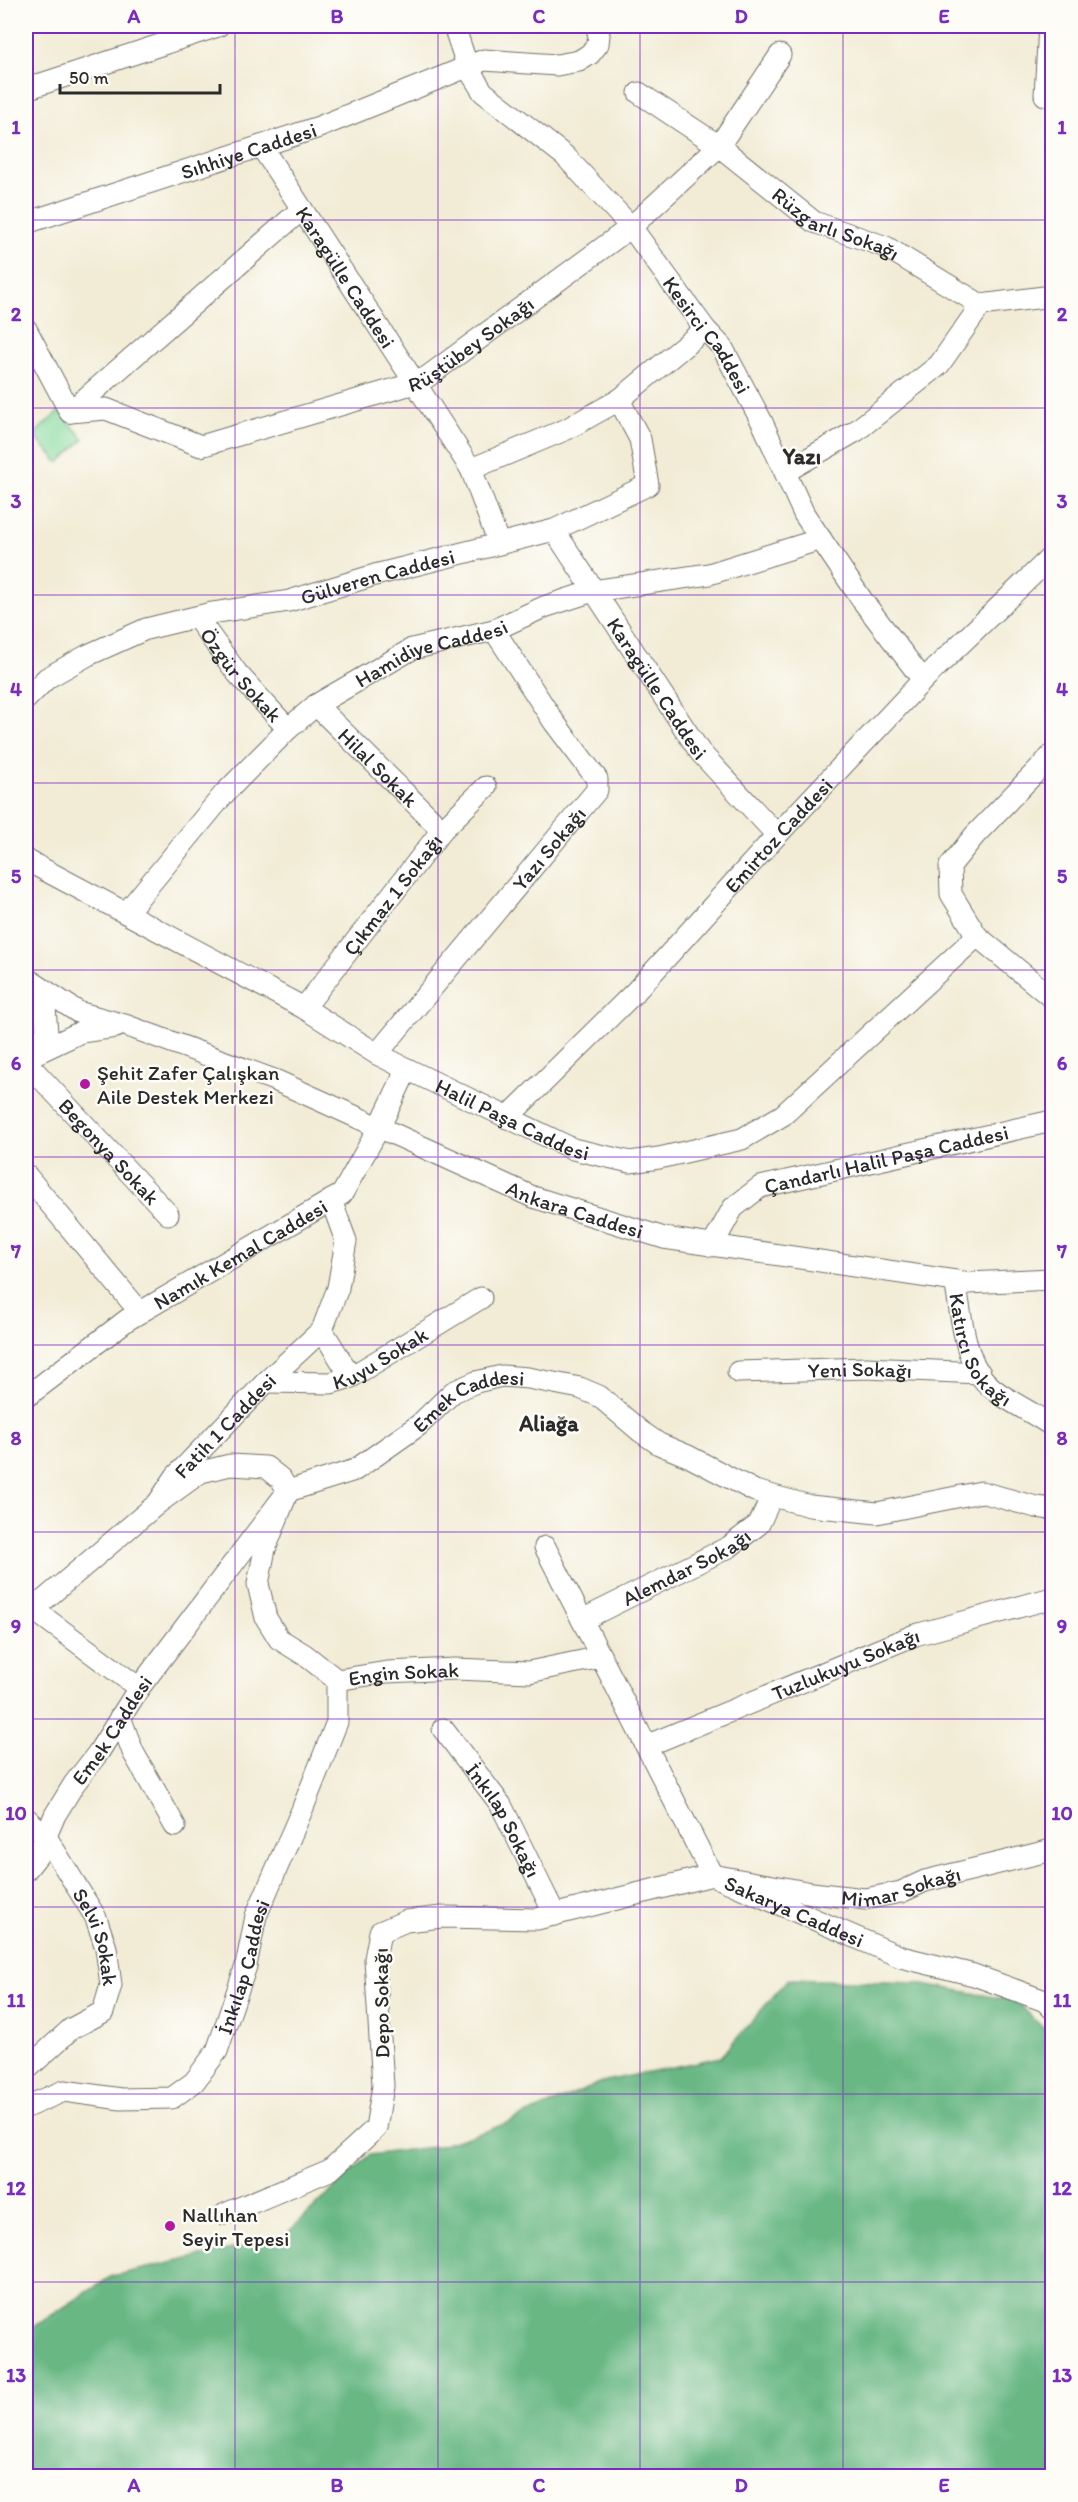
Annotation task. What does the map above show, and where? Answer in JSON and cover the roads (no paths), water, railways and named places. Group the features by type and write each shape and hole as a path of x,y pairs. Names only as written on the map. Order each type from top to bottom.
{"street":[{"path":"26,89 218,26"},
{"name":"Kesirci Caddesi","path":"454,26 468,68 483,92 565,156 631,227 705,329 722,347 762,422 804,514 862,600 923,680"},
{"name":"Sıhhiye Caddesi","path":"26,223 319,127 484,60 557,65 579,61 590,54 598,44 599,35 596,26"},
{"path":"1045,95 1049,26"},
{"name":"Rüştübey Sokağı","path":"70,412 106,409 201,446 415,383 427,377 631,227 719,146 780,54"},
{"name":"Rüzgarlı Sokağı","path":"639,93 719,146 814,222 886,247 981,305"},
{"name":"Karagülle Caddesi","path":"261,146 471,469 499,544"},
{"path":"26,329 70,412 302,209"},
{"path":"785,472 856,431 939,365 981,305 1053,296"},
{"path":"471,469 567,429 619,400 705,329"},
{"name":"Gülveren Caddesi","path":"26,699 47,678 88,655 146,629 212,613 289,601 375,575 554,530 648,485 640,439 619,400"},
{"name":"Karagülle Caddesi","path":"554,530 700,753 777,835"},
{"name":"Hamidiye Caddesi","path":"126,912 224,794 288,729 316,705 412,649 494,630 544,607 593,591 709,574 821,539"},
{"name":"Emirtoz Caddesi","path":"507,1119 636,991 777,835 923,680 1053,556"},
{"name":"Özgür Sokak","path":"197,618 237,673 288,729"},
{"name":"Yazı Sokağı","path":"377,1054 597,790 597,779 554,722 494,630"},
{"name":"Hilal Sokak","path":"316,705 442,830"},
{"path":"1053,755 975,835 950,866 951,894 977,936 1053,999"},
{"name":"Çıkmaz 1 Sokağı","path":"304,1008 442,830 486,787"},
{"name":"Halil Paşa Caddesi","path":"26,860 304,1008 377,1054 507,1119 573,1149 630,1161 659,1158 742,1138 783,1115 977,936"},
{"path":"26,1059 47,1034 45,1007 27,979"},
{"name":"Ankara Caddesi","path":"27,979 78,1012 125,1026 278,1081 533,1197 664,1238 969,1283 1053,1279"},
{"name":"Ankara Caddesi","path":"26,1059 81,1032 125,1026"},
{"name":"Begonya Sokak","path":"26,1059 168,1214"},
{"name":"Namık Kemal Caddesi","path":"26,1397 140,1312 342,1194 380,1126 407,1069"},
{"name":"Çandarlı Halil Paşa Caddesi","path":"712,1245 733,1208 760,1187 1053,1121"},
{"path":"26,1175 140,1312"},
{"name":"Fatih 1 Caddesi","path":"28,1609 44,1600 158,1503 176,1476 266,1382 322,1329 338,1287 346,1241 331,1200"},
{"name":"Katırcı Sokağı","path":"955,1281 969,1352 980,1373 992,1389 1053,1426"},
{"name":"Kuyu Sokak","path":"266,1382 331,1383 351,1377 481,1298"},
{"path":"322,1329 351,1377"},
{"name":"Yeni Sokağı","path":"738,1372 866,1368 980,1373"},
{"name":"Emek Caddesi","path":"26,1870 38,1855 45,1835 74,1784 98,1753 139,1688 288,1491 356,1470 419,1425 453,1392 476,1382 502,1376 528,1378 580,1388 599,1396 659,1444 755,1491 810,1506 877,1513 981,1492 1036,1507 1053,1509"},
{"path":"158,1503 201,1472 230,1465 266,1467 281,1479 288,1491"},
{"name":"Engin Sokak","path":"288,1491 265,1549 258,1584 266,1618 279,1639 305,1655 337,1680 387,1672 454,1669 529,1672 601,1658"},
{"name":"Alemdar Sokağı","path":"582,1620 729,1547 759,1524 772,1496"},
{"name":"Sakarya Caddesi","path":"545,1547 712,1875 901,1957 974,1975 1045,2001 1053,2008"},
{"name":"Tuzlukuyu Sokağı","path":"646,1746 915,1635 1053,1598"},
{"path":"28,1609 139,1688"},
{"name":"İnkılap Caddesi","path":"26,2108 64,2091 121,2099 172,2098 194,2082 217,2051 246,1966 256,1916 303,1810 337,1722 337,1680"},
{"path":"120,1717 133,1752 175,1826"},
{"name":"İnkılap Sokağı","path":"443,1729 501,1805 555,1915"},
{"name":"Selvi Sokak","path":"26,1818 45,1835 96,1918 106,1948 111,1984 103,2012 71,2029 26,2070"},
{"name":"Mimar Sokağı","path":"712,1875 812,1893 865,1899 901,1892 925,1881 1053,1850"},
{"name":"Depo Sokağı","path":"225,2214 330,2170 376,2127 383,2086 375,1959 380,1932 406,1921 442,1917 537,1919 712,1875"}],"place":[{"name":"Şehit Zafer Çalışkan Aile Destek Merkezi","path":"85,1084"},
{"name":"Nallıhan Seyir Tepesi","path":"170,2226"}],"district":[{"name":"Yazı","path":"802,456"},
{"name":"Aliağa","path":"549,1423"}]}
